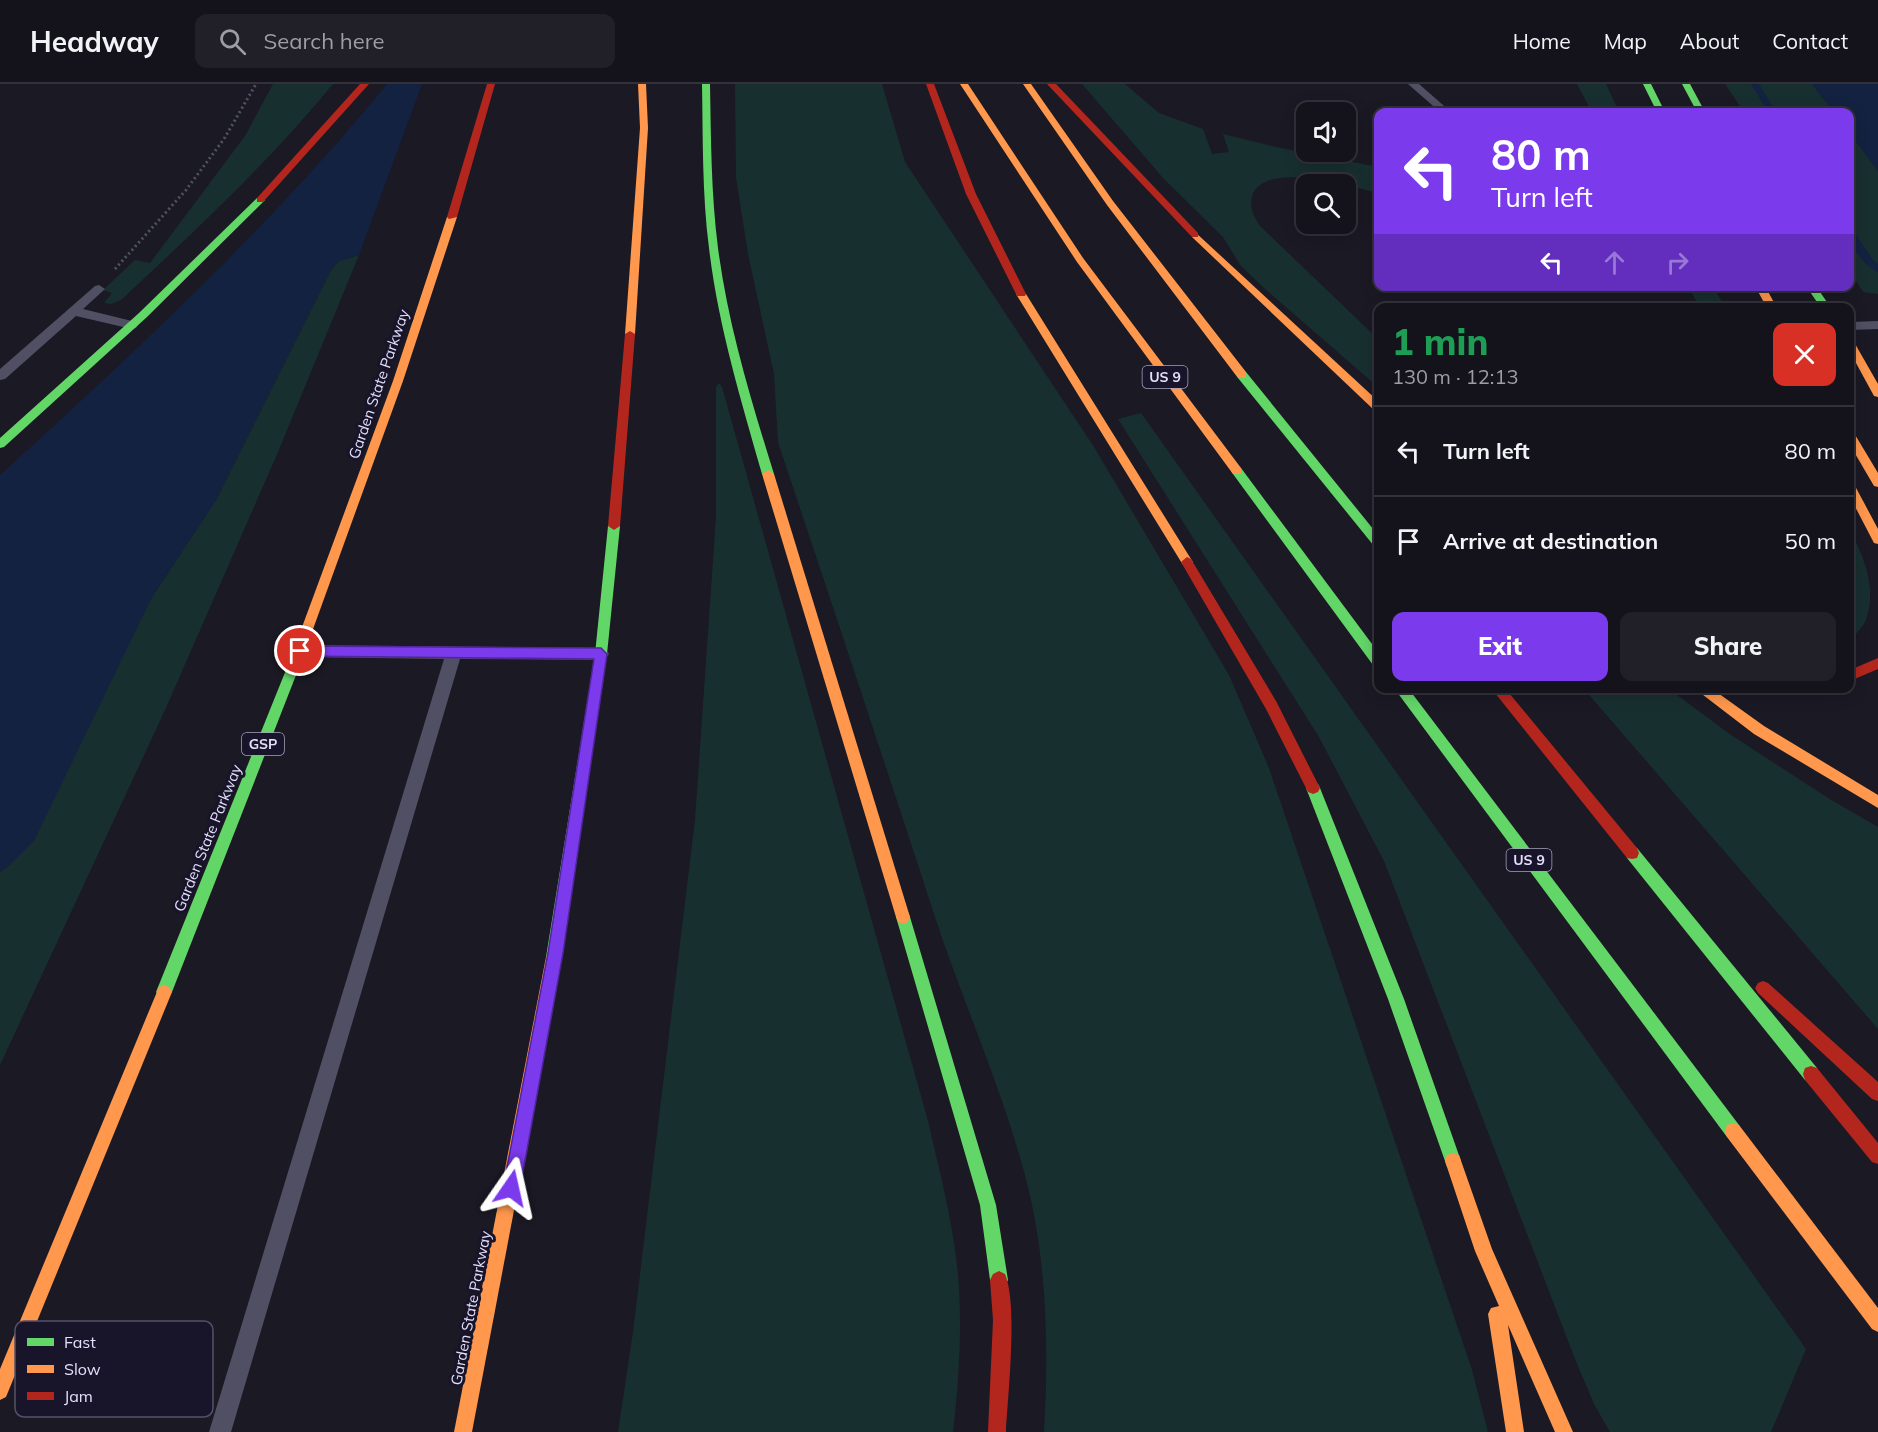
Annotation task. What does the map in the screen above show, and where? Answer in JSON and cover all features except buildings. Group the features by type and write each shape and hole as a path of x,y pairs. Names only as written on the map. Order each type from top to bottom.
{"main road":[{"path":"0,444 132,325 264,198 318,140 365,84"},
{"name":"Garden State Parkway","path":"29,1321 152,1023 300,651 408,353 454,209 490,84"},
{"name":"Garden State Parkway","path":"463,1432 555,953 601,654 629,356 644,128 642,84"},
{"path":"644,128 654,84"},
{"path":"706,84 710,217 723,301 742,388 958,1099 988,1205 997,1260 1002,1320 997,1432"},
{"path":"930,84 971,194 1011,278 1222,618 1271,705 1319,800 1388,978 1484,1251 1564,1432"},
{"name":"US 9","path":"964,84 1087,269 1374,656"},
{"path":"1027,84 1080,162 1164,274 1275,417 1374,538"},
{"path":"1051,84 1202,243 1374,402"},
{"path":"1647,84 1659,108"},
{"path":"1686,84 1699,108"},
{"path":"1854,343 1878,370"},
{"path":"1854,351 1878,393"},
{"path":"1854,443 1878,483"},
{"path":"1854,495 1878,540"},
{"path":"1854,675 1878,663"},
{"name":"US 9","path":"1404,693 1878,1323"},
{"path":"1501,693 1878,1156"},
{"path":"1707,693 1759,730 1878,802"},
{"path":"1679,913 1878,1093"},
{"path":"1484,1251 1507,1368 1515,1432"},
{"name":"Garden State Parkway","path":"0,1391 15,1355"}],"lane":[{"path":"1413,84 1441,108"},
{"path":"0,376 99,289"},
{"path":"74,311 132,325"},
{"path":"1854,326 1878,325"},
{"path":"300,651 601,654"},
{"path":"220,1432 454,652"}],"path":[{"path":"99,289 186,190 224,139 256,84"}],"green space":[{"path":"273,84 333,84 283,141 176,248 121,300 111,304 104,303 112,293 103,290 135,260 150,263 245,136"},
{"path":"735,84 882,84 905,162 1094,447 1229,675 1269,768 1472,1370 1488,1432 1044,1432 1045,1305 1038,1241 1026,1179 995,1081 936,920 778,442 774,374 748,254 736,177"},
{"path":"1082,84 1125,84 1159,113 1203,129 1212,154 1229,152 1223,134 1296,151 1296,162 1352,162 1374,166 1374,192 1356,188 1356,174 1296,174 1296,177 1273,179 1260,185 1252,196 1251,204 1260,226 1374,335 1374,384 1241,266 1223,237 1164,179"},
{"path":"1577,84 1606,84 1617,108 1590,108"},
{"path":"1725,84 1812,84 1831,108 1741,108"},
{"path":"1854,138 1878,171 1878,294 1863,292 1854,277"},
{"path":"359,255 278,452 165,710 0,1065 0,872 11,864 152,597 216,500 331,270 339,261"},
{"path":"1690,291 1716,291 1723,303 1698,303"},
{"path":"719,383 928,1121 949,1212 957,1266 960,1314 958,1385 953,1432 618,1432 633,1332 695,820 716,517 716,387"},
{"path":"1141,413 1806,1349 1771,1432 1610,1432 1594,1404 1575,1359 1384,861 1319,737 1118,419"},
{"path":"1854,538 1868,574 1870,586 1869,610 1865,622 1854,635"},
{"path":"1587,693 1674,693 1731,735 1828,798 1878,827 1878,1029"}],"water":[{"path":"387,84 422,84 359,255 339,261 331,270 216,500 152,597 34,841 0,872 0,475 201,287 296,188"},
{"path":"1812,84 1878,84 1878,171 1854,138 1854,108 1831,108"}],"waterway":[{"path":"1755,84 1770,108"},
{"path":"1854,238 1869,262 1878,269"}],"traffic: fast":[{"path":"706,84 709,200 718,282 741,379 768,474"},
{"path":"1647,84 1659,108"},
{"path":"1686,84 1699,108"},
{"path":"0,444 143,315 260,200"},
{"path":"1814,291 1823,303"},
{"path":"1242,375 1374,538"},
{"path":"1237,471 1374,656"},
{"path":"554,957 601,654 614,526"},
{"path":"164,992 294,665"},
{"path":"1404,693 1733,1131"},
{"path":"1313,788 1396,999 1453,1161"},
{"path":"1632,853 1811,1074"},
{"path":"903,917 988,1205 999,1280"}],"traffic: slow":[{"path":"630,334 644,128 642,84"},
{"path":"964,84 1080,260 1237,471"},
{"path":"1027,84 1110,203 1242,375"},
{"path":"294,665 398,381 452,217"},
{"path":"1195,235 1374,403"},
{"path":"1763,291 1769,303"},
{"path":"1021,294 1187,562"},
{"path":"1854,351 1878,393"},
{"path":"1854,443 1878,483"},
{"path":"768,474 903,917"},
{"path":"1854,495 1878,540"},
{"path":"1707,693 1759,730 1878,802"},
{"path":"463,1432 554,957"},
{"path":"29,1321 164,992"},
{"path":"1733,1131 1878,1323"},
{"path":"1453,1161 1484,1251 1564,1432"},
{"path":"1497,1314 1515,1432"},
{"path":"0,1391 15,1355"}],"traffic: jam":[{"path":"260,200 365,84"},
{"path":"452,217 491,84"},
{"path":"930,84 971,194 1021,294"},
{"path":"1051,84 1195,235"},
{"path":"614,526 630,334"},
{"path":"1187,562 1271,705 1313,788"},
{"path":"1854,674 1878,663"},
{"path":"1501,693 1632,853"},
{"path":"1763,988 1878,1093"},
{"path":"1811,1074 1878,1156"},
{"path":"997,1432 1002,1320 999,1280"}],"route":[{"path":"300,651 601,654 555,953 511,1188"}]}
